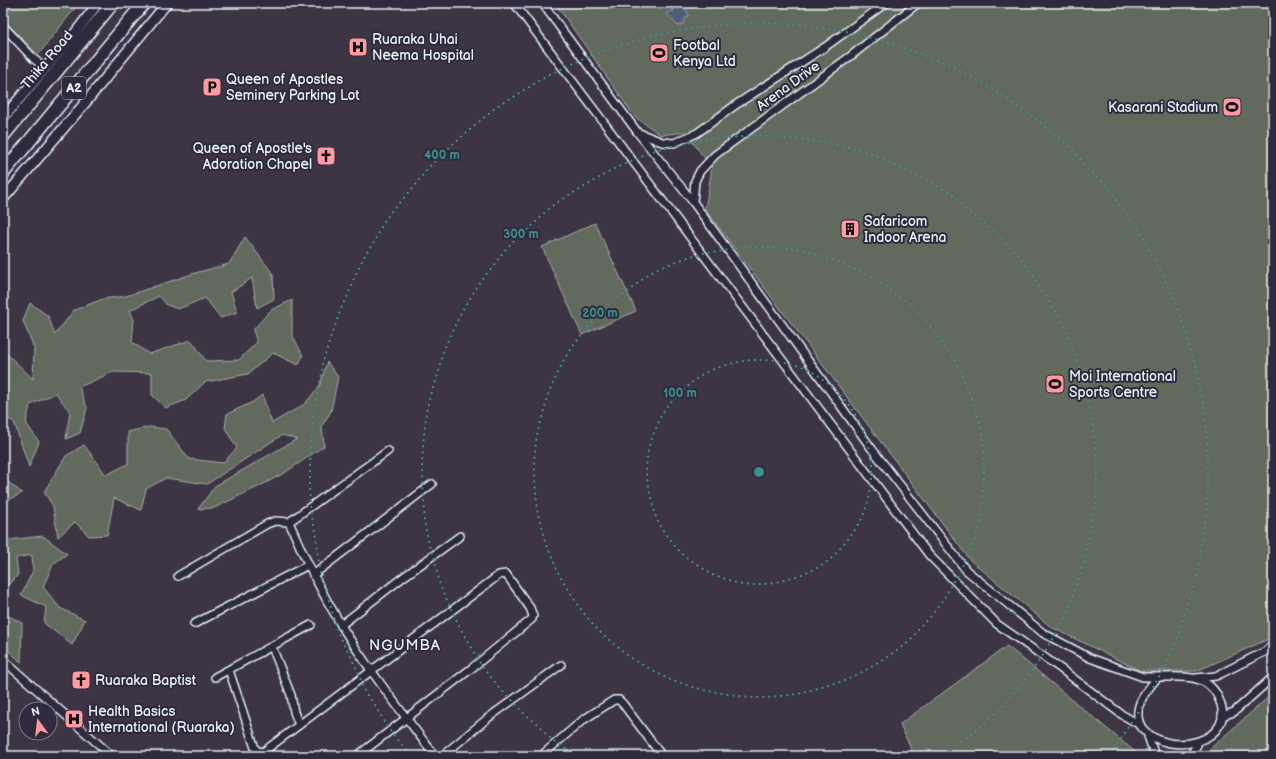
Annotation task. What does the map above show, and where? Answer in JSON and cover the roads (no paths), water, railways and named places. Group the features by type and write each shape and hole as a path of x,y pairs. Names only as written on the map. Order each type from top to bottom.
{"highway":[{"name":"Thika Road","path":"3,136 113,3"},
{"name":"A2","path":"3,173 144,3"}],"main road":[{"name":"Thika Road","path":"3,118 76,32 98,3"},
{"path":"3,200 85,103 166,3"}],"street":[{"path":"514,3 929,555 996,624 1061,669 1121,714 1140,725 1148,736 1155,756"},
{"path":"542,3 638,133 693,202 872,449 966,570 1043,633 1090,658 1143,677 1196,678 1216,676 1266,651 1273,644"},
{"name":"Arena Drive","path":"638,133 662,142 674,143 697,132 825,47 886,3"},
{"name":"Arena Drive","path":"693,202 695,182 700,171 715,155 852,55 918,3"},
{"path":"3,26 34,59 45,68"},
{"path":"178,576 267,524 275,521 289,522 388,451"},
{"path":"313,575 432,484"},
{"path":"289,522 313,575 341,625 372,671 435,756"},
{"path":"341,625 460,536"},
{"path":"194,624 308,564"},
{"path":"229,670 255,748 257,751 263,752 499,575 506,574 530,608 533,616 532,619 472,668 356,756"},
{"path":"215,678 311,625"},
{"path":"272,647 291,695 294,712 299,725"},
{"path":"3,660 112,756"},
{"path":"442,756 488,718 561,665"},
{"path":"1222,716 1234,712 1273,677"},
{"path":"1140,725 1138,706 1141,698 1147,689 1158,678"},
{"path":"1148,736 1156,742 1171,747 1186,747 1197,745 1213,735 1220,726 1222,703 1216,693 1207,684 1196,678"},
{"path":"541,756 550,753 583,720 614,700 619,700 624,704 662,756"},
{"path":"1190,756 1197,745"}],"water":[{"path":"681,3 689,15 683,24 678,26 666,13 674,11 672,4"}],"place":[{"name":"Ruaraka Uhai Neema Hospital","path":"358,47"},
{"name":"Footbal Kenya Ltd","path":"659,53"},
{"name":"Queen of Apostles Seminery Parking Lot","path":"212,87"},
{"name":"Kasarani Stadium","path":"1232,107"},
{"name":"Queen of Apostle's Adoration Chapel","path":"326,156"},
{"name":"Safaricom Indoor Arena","path":"850,229"},
{"name":"Moi International Sports Centre","path":"1055,384"},
{"name":"Ruaraka Baptist","path":"81,680"},
{"name":"Health Basics International (Ruaraka)","path":"74,719"}],"district":[{"name":"NGUMBA","path":"405,645"}]}
